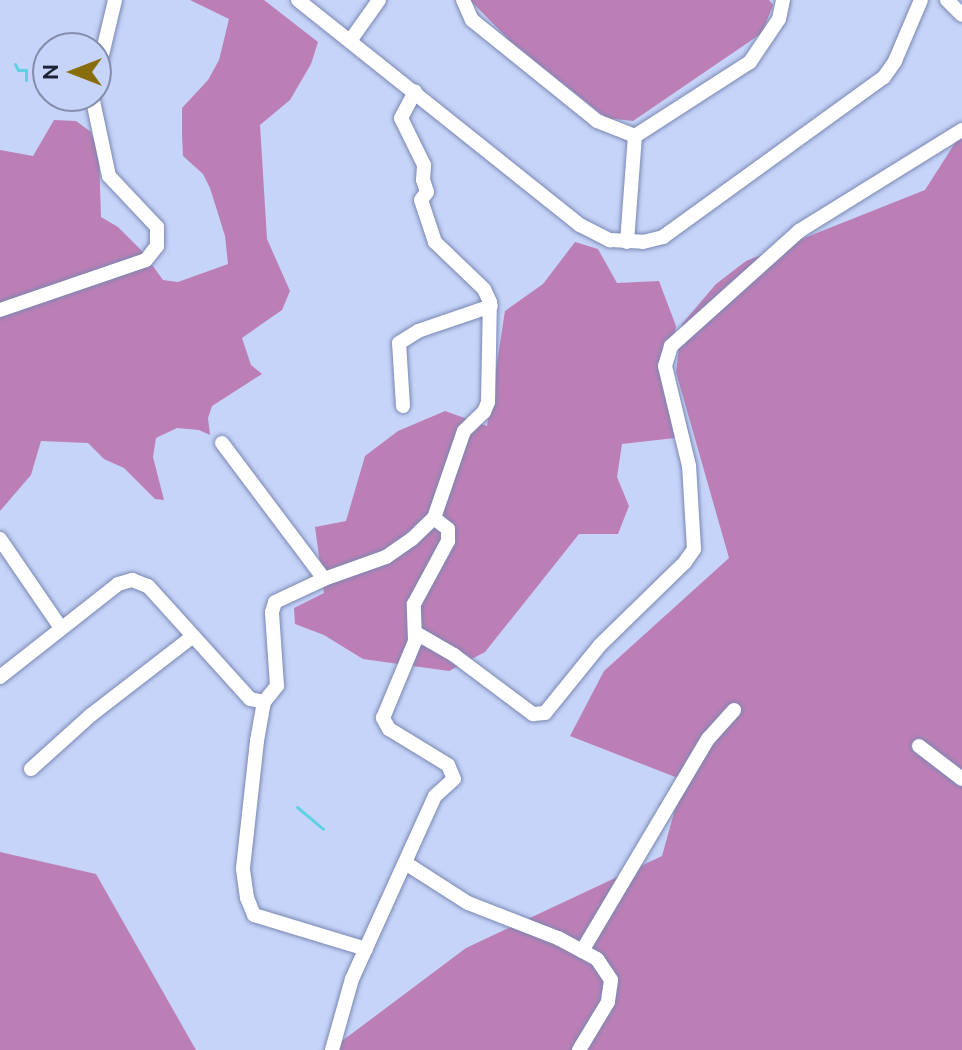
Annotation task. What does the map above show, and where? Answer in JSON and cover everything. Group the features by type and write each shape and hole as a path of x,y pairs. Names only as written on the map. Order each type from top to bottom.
{"street":[{"path":"107,32 115,0"},
{"path":"298,0 593,235 627,242 654,241 663,237 884,77 895,61 921,0"},
{"path":"350,41 379,0"},
{"path":"463,0 472,20 597,121 635,136"},
{"path":"635,136 750,62 779,19 783,0"},
{"path":"947,0 962,15"},
{"path":"366,949 254,915 247,898 243,868 247,812 264,702 277,686 273,606 277,599 396,552 434,518 464,431 484,412 488,402 491,306 484,289 435,242 421,200 427,192 423,180 424,165 401,118 415,92"},
{"path":"0,310 146,260 157,246 157,227 109,176 95,112"},
{"path":"416,633 454,655 533,714 545,713 600,645 685,562 694,549 689,466 665,366 671,346 799,231 962,130"},
{"path":"627,242 635,136"},
{"path":"403,406 399,343 418,331 491,306"},
{"path":"222,443 324,579"},
{"path":"332,1050 352,979 407,864 435,796 454,779 448,765 389,729 383,718 416,633 414,604 449,535 445,526 434,518"},
{"path":"0,539 61,628"},
{"path":"0,677 118,584 132,580 148,586 250,699 264,702"},
{"path":"31,769 91,715 192,637"},
{"path":"582,951 708,739 734,710"},
{"path":"919,746 962,779"},
{"path":"407,864 468,903 597,959 611,980 608,1002 579,1050"}],"shaded area":[{"path":"190,0 264,0 318,42 311,64 290,100 260,125 267,239 290,291 282,310 242,338 251,365 262,374 212,406 208,418 210,435 199,430 177,428 156,438 153,457 164,500 155,499 124,468 104,459 88,443 41,441 31,475 0,511 0,150 33,156 54,120 76,121 91,132 99,155 101,217 118,227 142,251 163,280 178,282 228,264 225,236 210,188 203,174 183,156 182,108 208,80 219,60 229,19"},
{"path":"470,0 769,0 773,5 762,33 633,121 606,118 510,41"},
{"path":"962,132 962,1050 330,1050 466,948 662,856 683,780 570,736 604,671 729,558 676,372 682,324 716,284 746,261 925,190"},
{"path":"575,242 598,249 617,283 659,281 676,326 671,368 689,433 675,438 622,444 617,477 629,506 618,534 579,534 485,652 449,671 363,659 324,635 295,624 294,608 324,593 315,527 346,521 365,456 398,431 445,411 487,426 505,311 543,284"},
{"path":"0,852 96,874 196,1050 0,1050"}],"waterway":[{"path":"15,64 18,70 26,70 26,80"},
{"path":"297,807 323,829"}]}
